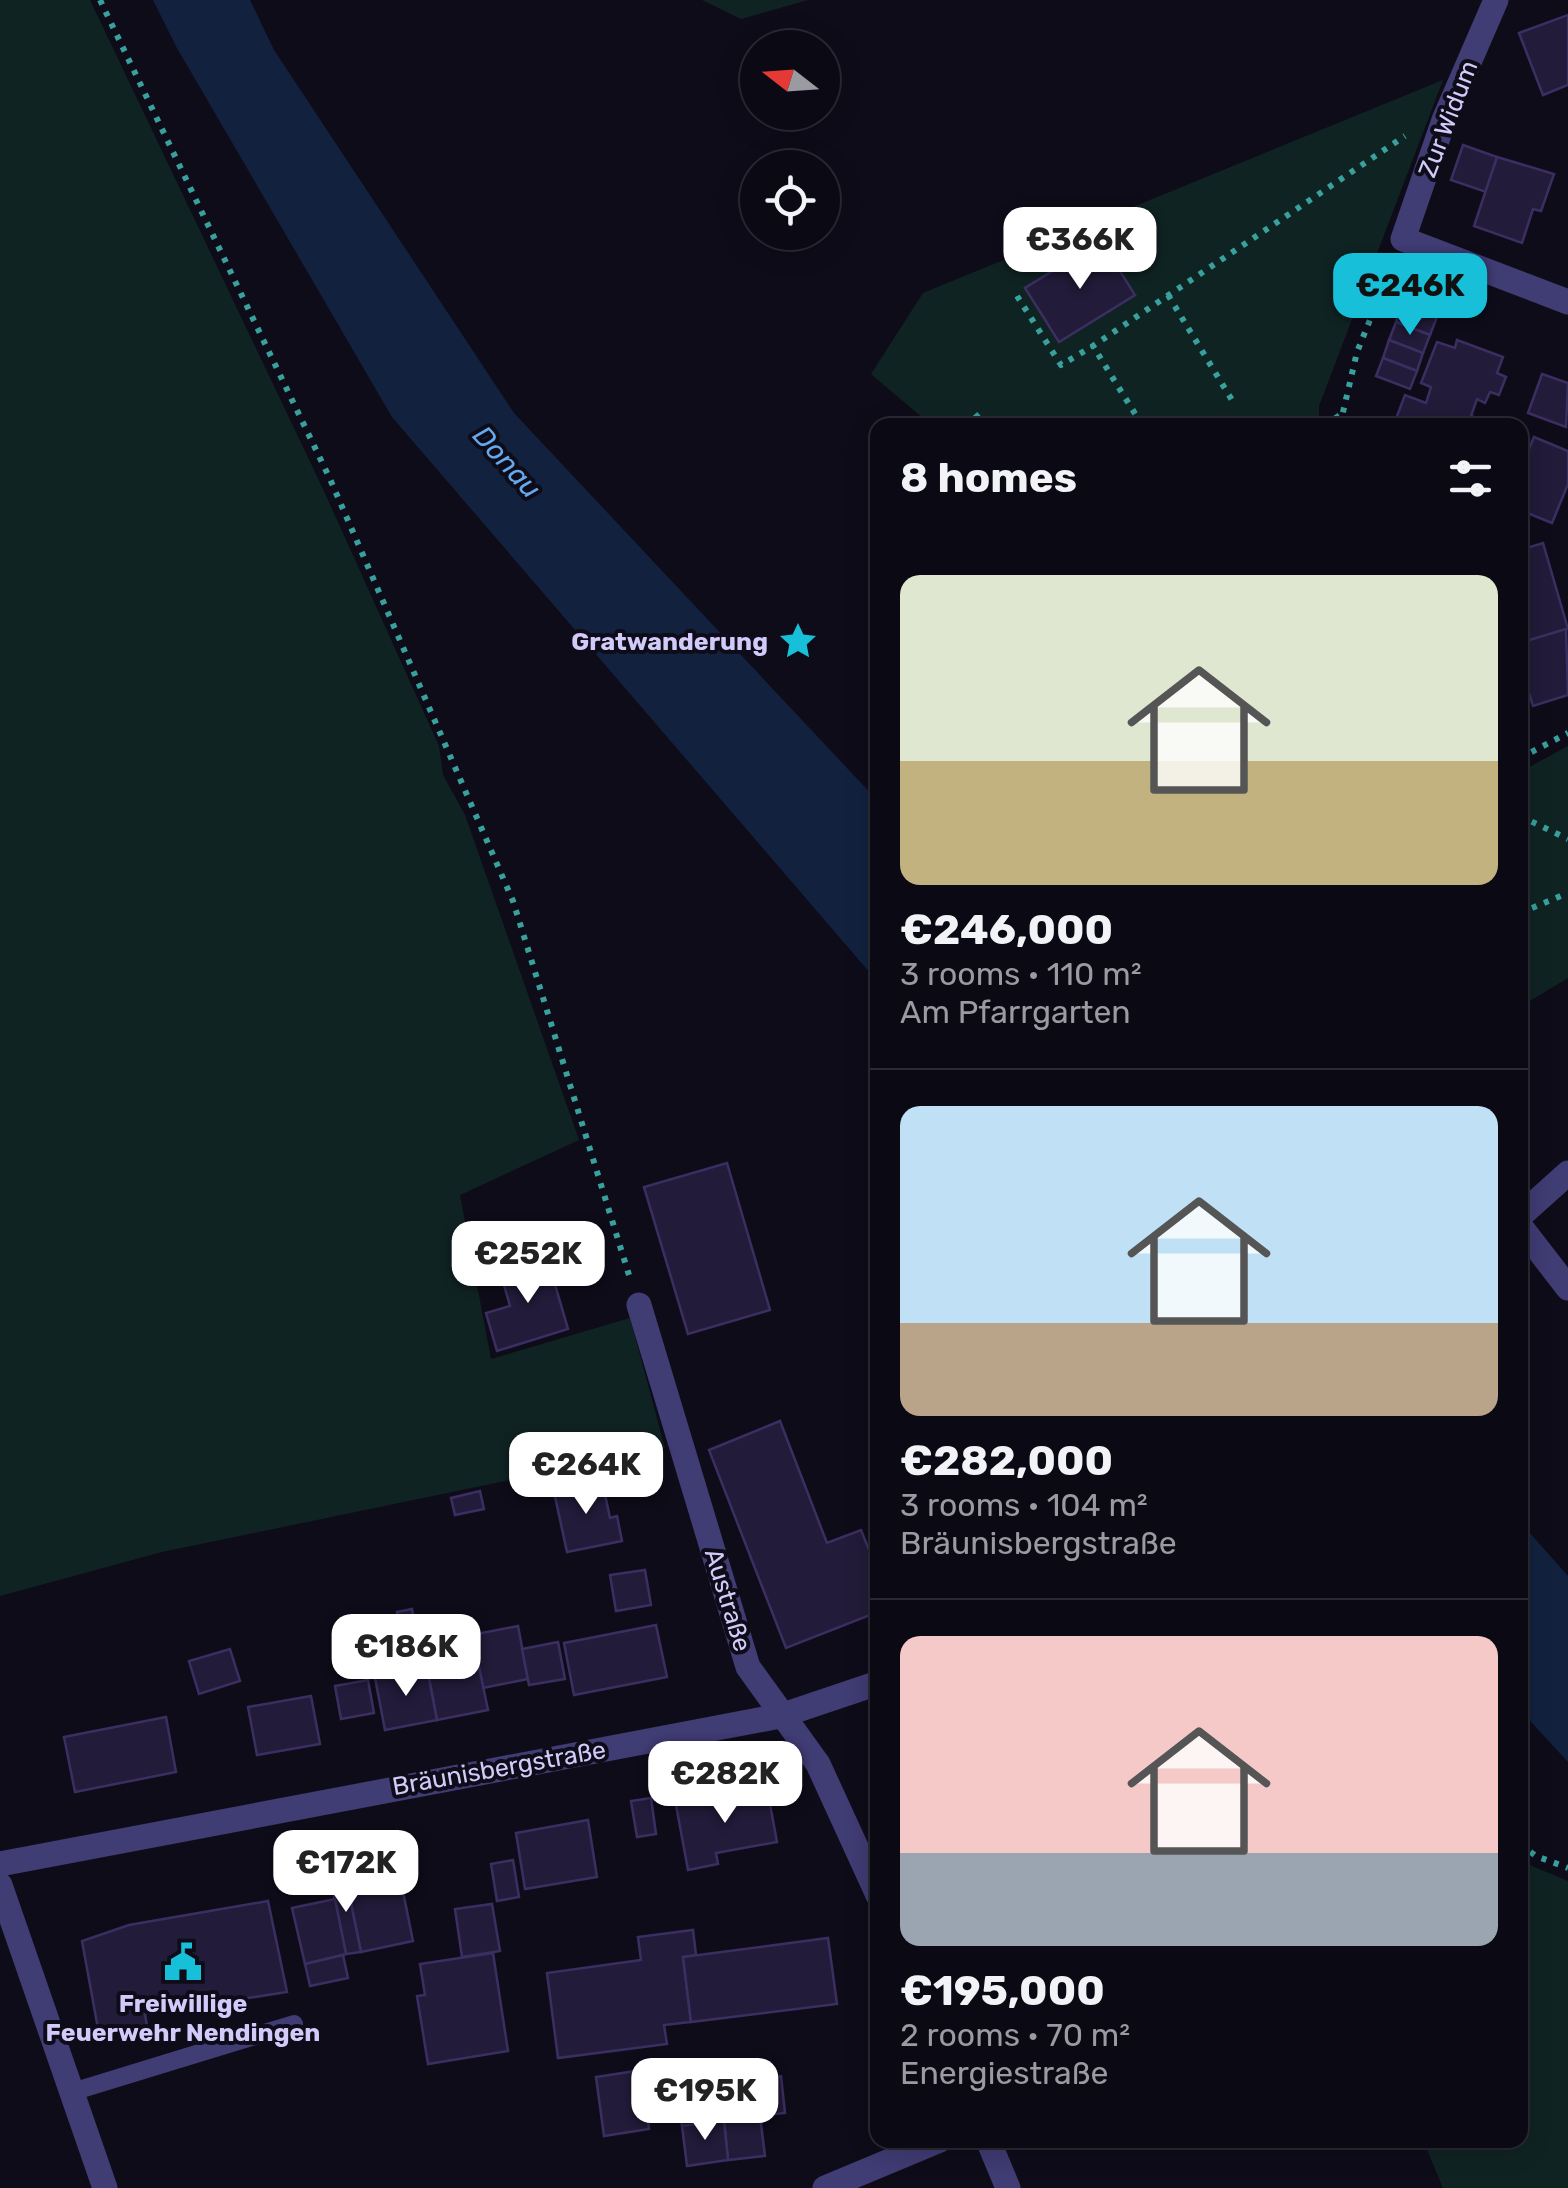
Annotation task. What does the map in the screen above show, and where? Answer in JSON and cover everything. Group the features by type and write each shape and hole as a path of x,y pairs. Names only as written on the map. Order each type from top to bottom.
{"street":[{"name":"Zur Widum","path":"1403,239 1444,120 1496,0"},
{"path":"1403,239 1568,302"},
{"path":"1528,1209 1568,1173"},
{"path":"1528,1236 1568,1288"},
{"name":"Austraße","path":"638,1305 748,1668 818,1764 870,1878"},
{"name":"Bräunisbergstraße","path":"0,1864 780,1716 870,1686"},
{"path":"0,1884 105,2188"},
{"path":"825,2188 921,2148"},
{"path":"991,2148 1008,2188"}],"lane":[{"path":"72,2092 294,2024"}],"path":[{"path":"100,0 330,479 513,901 638,1305"},
{"path":"1017,296 1061,364 1094,346 1405,136 1444,120"},
{"path":"1341,418 1357,352 1403,239"},
{"path":"1168,296 1235,405"},
{"path":"1094,346 1138,418"},
{"path":"974,414 978,418"},
{"path":"1335,418 1342,414"},
{"path":"1528,754 1568,733"},
{"path":"1528,820 1568,839"},
{"path":"1528,910 1568,893"},
{"path":"1528,1850 1568,1868"}],"green space":[{"path":"0,0 90,0 323,489 439,746 443,775 465,815 579,1140 460,1195 491,1359 630,1318 665,1448 162,1552 0,1596"},
{"path":"702,0 808,0 741,19"},
{"path":"1443,80 1319,406 1319,418 923,418 871,374 923,293"},
{"path":"1568,746 1568,978 1528,1002 1528,768"},
{"path":"1528,1864 1568,1881 1568,2188 1443,2188 1426,2148 1528,2148"}],"water":[{"name":"Donau","path":"153,0 250,0 274,50 514,413 870,793 870,973 392,417 177,48"},
{"path":"1528,1531 1568,1576 1568,1762 1528,1719"}],"building":[{"path":"1568,15 1568,85 1543,95 1519,33"},
{"path":"1463,145 1497,157 1486,192 1451,180"},
{"path":"1497,157 1554,174 1541,211 1533,209 1522,243 1474,226"},
{"path":"1101,241 1135,295 1059,342 1025,288"},
{"path":"1402,304 1437,317 1430,335 1396,322"},
{"path":"1396,322 1430,335 1423,353 1389,340"},
{"path":"1389,340 1423,353 1417,371 1383,358"},
{"path":"1457,340 1503,357 1497,373 1506,377 1499,395 1490,392 1485,403 1477,399 1471,416 1476,418 1396,418 1405,395 1426,403 1431,387 1421,383 1437,342 1455,348"},
{"path":"1383,358 1417,371 1410,389 1376,376"},
{"path":"1542,374 1568,383 1566,427 1528,413"},
{"path":"1534,437 1568,451 1568,484 1552,523 1528,513 1528,452"},
{"path":"1543,543 1568,629 1528,641 1528,548"},
{"path":"1566,629 1568,695 1533,706 1528,689 1528,641"},
{"path":"727,1163 770,1310 688,1334 644,1187"},
{"path":"547,1257 568,1329 497,1351 486,1313 510,1306 500,1271"},
{"path":"780,1421 827,1543 861,1530 870,1552 870,1615 786,1648 709,1450"},
{"path":"602,1480 610,1518 617,1516 622,1541 567,1552 554,1492"},
{"path":"480,1491 484,1509 455,1515 451,1498"},
{"path":"645,1570 651,1605 616,1611 610,1575"},
{"path":"412,1609 417,1634 402,1637 397,1612"},
{"path":"656,1625 667,1677 574,1695 564,1643"},
{"path":"518,1626 528,1679 483,1688 477,1657 456,1662 451,1639"},
{"path":"558,1642 565,1679 529,1685 522,1649"},
{"path":"230,1649 240,1681 199,1694 189,1661"},
{"path":"477,1657 488,1710 437,1720 427,1668"},
{"path":"427,1668 437,1720 385,1730 375,1678"},
{"path":"368,1680 374,1713 341,1719 335,1686"},
{"path":"311,1696 320,1744 257,1755 248,1707"},
{"path":"166,1717 176,1772 75,1792 64,1737"},
{"path":"767,1788 777,1842 716,1853 718,1864 688,1870 676,1805"},
{"path":"651,1798 656,1834 637,1837 631,1801"},
{"path":"588,1820 597,1877 525,1889 516,1833"},
{"path":"393,1842 413,1941 361,1952 341,1853"},
{"path":"513,1860 519,1897 497,1901 491,1864"},
{"path":"345,1875 361,1952 346,1954 330,1877"},
{"path":"335,1899 346,1954 305,1964 292,1908"},
{"name":"Freiwillige Feuerwehr Nendingen","path":"268,1901 287,1992 145,2014 147,2026 99,2034 82,1941 129,1925"},
{"path":"492,1904 500,1951 462,1957 455,1909"},
{"path":"693,1930 696,1955 683,1957 691,2022 664,2025 667,2044 558,2058 547,1973 641,1960 638,1937"},
{"path":"828,1938 837,2004 691,2022 683,1957"},
{"path":"493,1953 508,2051 428,2064 417,1996 425,1995 420,1964"},
{"path":"343,1955 348,1978 310,1986 305,1964"},
{"path":"642,2070 649,2129 604,2136 596,2077"},
{"path":"761,2073 766,2115 682,2126 677,2084"},
{"path":"781,2076 785,2113 766,2115 762,2078"},
{"path":"760,2116 765,2156 728,2160 724,2120"},
{"path":"724,2120 728,2160 687,2166 682,2126"}],"place":[{"name":"Gratwanderung","path":"798,641"},
{"name":"Freiwillige Feuerwehr Nendingen","path":"183,1962"}]}
